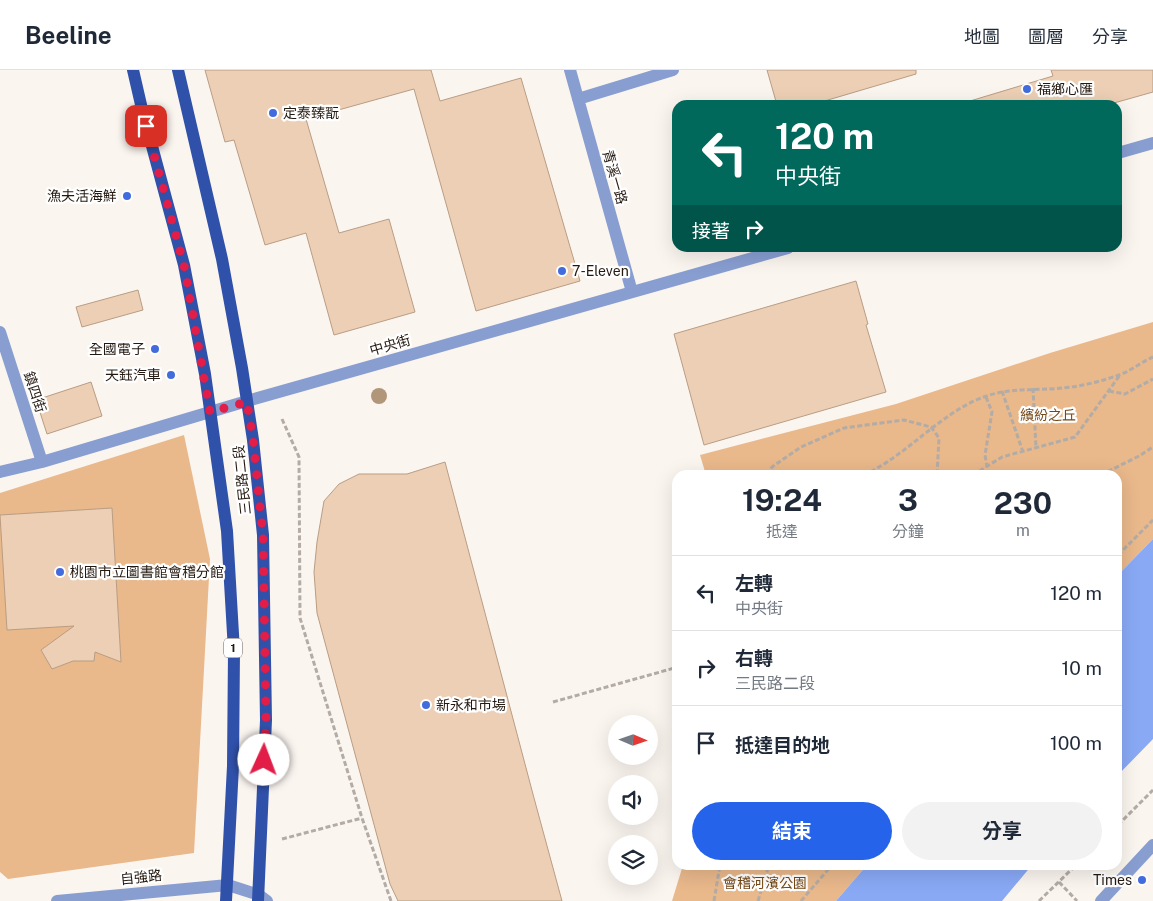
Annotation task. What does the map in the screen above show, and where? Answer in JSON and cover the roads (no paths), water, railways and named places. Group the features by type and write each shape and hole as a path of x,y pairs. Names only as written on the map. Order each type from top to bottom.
{"main road":[{"name":"三民路二段","path":"133,70 184,265 210,412 227,531 234,651 233,766 228,885"},
{"name":"三民路二段","path":"178,70 222,259 253,440 263,545 266,720 261,899"},
{"name":"1","path":"226,901 228,885"}],"street":[{"name":"青溪一路","path":"570,70 632,292"},
{"path":"578,99 673,70"},
{"path":"1122,152 1153,143"},
{"name":"中央街","path":"0,472 42,462 210,412 774,252"},
{"name":"鎮四街","path":"0,332 42,462"},
{"path":"1101,901 1153,845"},
{"path":"228,885 261,899"},
{"name":"自強路","path":"57,901 228,885"}],"water":[{"path":"1153,539 1153,739 1122,771 1122,571"},
{"path":"863,870 1028,870 1002,901 836,901"}],"place":[{"name":"福鄉心匯","path":"1027,89"},
{"name":"定泰臻翫","path":"273,113"},
{"name":"漁夫活海鮮","path":"127,196"},
{"name":"7-Eleven","path":"562,271"},
{"name":"全國電子","path":"155,349"},
{"name":"天鈺汽車","path":"171,375"},
{"name":"桃園市立圖書館會稽分館","path":"60,572"},
{"name":"新永和市場","path":"426,705"},
{"name":"Times","path":"1142,880"}],"park label":[{"name":"繽紛之丘","path":"1048,415"},
{"name":"會稽河濱公園","path":"765,883"}]}
